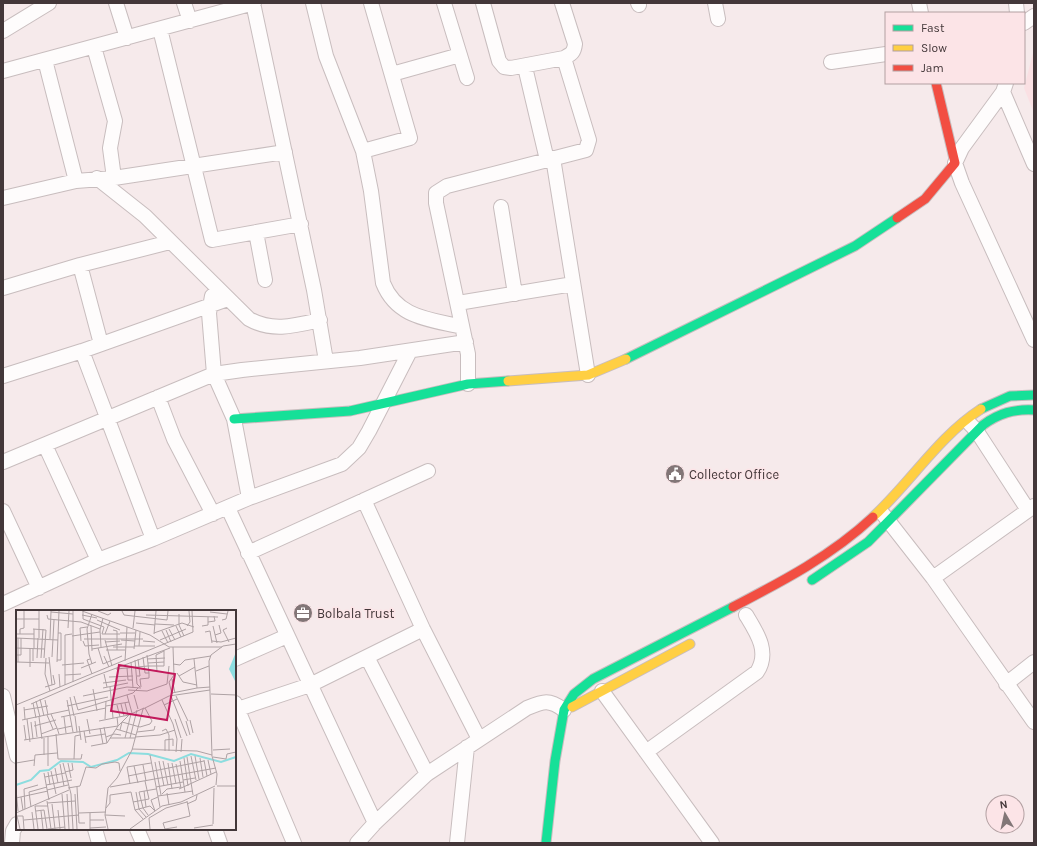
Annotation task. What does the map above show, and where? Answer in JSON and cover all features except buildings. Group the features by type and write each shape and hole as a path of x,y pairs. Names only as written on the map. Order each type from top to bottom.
{"street":[{"path":"3,31 49,3"},
{"path":"116,3 127,38"},
{"path":"184,3 190,21"},
{"path":"3,71 253,3 320,320 326,361"},
{"path":"313,3 326,56 362,151 371,191 383,283 388,294 399,307 415,316 462,326"},
{"path":"362,151 410,138 371,3"},
{"path":"444,3 467,78"},
{"path":"483,3 499,61 504,67 525,66 564,58 571,54 574,50 575,44 562,3"},
{"path":"715,3 718,19"},
{"path":"1025,22 1034,16"},
{"path":"160,29 212,240 300,224"},
{"path":"94,47 115,121 110,148 114,178"},
{"path":"831,62 885,54"},
{"path":"392,74 460,55"},
{"path":"468,384 468,354 466,342 436,203 436,192 447,186 550,159 581,153 586,150 589,145 589,140 564,58"},
{"path":"45,60 76,181"},
{"path":"525,66 550,159 574,284 588,375"},
{"path":"936,84 962,183 1034,340"},
{"path":"234,419 350,411 468,384 588,375 643,352 855,246 925,199 956,163 962,148 1005,88"},
{"path":"1005,88 1034,164"},
{"path":"3,198 76,181 97,178 114,178 285,152"},
{"path":"97,178 145,216 249,318 259,324 278,328 320,320"},
{"path":"501,207 515,294"},
{"path":"256,232 265,280"},
{"path":"3,288 80,265 170,242"},
{"path":"80,265 101,344"},
{"path":"213,284 210,305 214,374 234,419 249,498"},
{"path":"458,303 574,284"},
{"path":"3,376 82,351 228,299"},
{"path":"3,462 107,420 214,374 410,351 466,342"},
{"path":"82,351 153,539"},
{"path":"3,604 98,560 153,539 249,498 342,464 359,448 410,351"},
{"path":"158,397 174,439 213,514"},
{"path":"803,585 841,562 868,542 884,516 927,458 965,419 990,402 1004,398 1032,397"},
{"path":"546,843 555,761 564,710 574,694 593,679 774,586 821,559 884,516 976,430 1001,412 1023,409 1034,410"},
{"path":"933,578 1031,508 976,430 965,419"},
{"path":"45,445 98,560"},
{"path":"248,552 428,471"},
{"path":"364,500 423,629 479,739"},
{"path":"228,508 375,823"},
{"path":"3,511 39,588"},
{"path":"884,516 933,578 1034,722"},
{"path":"646,752 757,672 762,664 763,653 756,632 746,615"},
{"path":"294,843 236,706 310,685 423,629"},
{"path":"236,659 287,636"},
{"path":"564,710 584,702 700,638"},
{"path":"367,657 427,774"},
{"path":"1006,684 1034,662"},
{"path":"602,692 712,843"},
{"path":"3,696 13,750"},
{"path":"362,840 375,823 427,774 527,708 542,702 554,702 564,710"},
{"path":"457,843 467,747"},
{"path":"12,843 12,831 16,825"},
{"path":"94,830 99,843"},
{"path":"137,830 143,843"},
{"path":"215,830 220,843"}],"shaded area":[{"path":"1034,49 1034,113 1024,88"}],"traffic: fast":[{"path":"626,359 855,246 897,218"},
{"path":"234,419 350,411 468,384 508,381"},
{"path":"981,409 1010,396 1034,395"},
{"path":"812,580 868,542 983,425 995,417 1013,411 1034,410"},
{"path":"546,843 555,761 564,710 574,694 593,679 733,607"}],"traffic: slow":[{"path":"508,381 588,375 626,359"},
{"path":"873,517 938,446 966,420 981,409"},
{"path":"572,707 690,644"}],"traffic: jam":[{"path":"897,218 925,199 955,163 936,84"},
{"path":"733,607 806,567 840,544 873,517"}],"place":[{"name":"Collector Office","path":"675,474"},
{"name":"Bolbala Trust","path":"303,613"}]}
